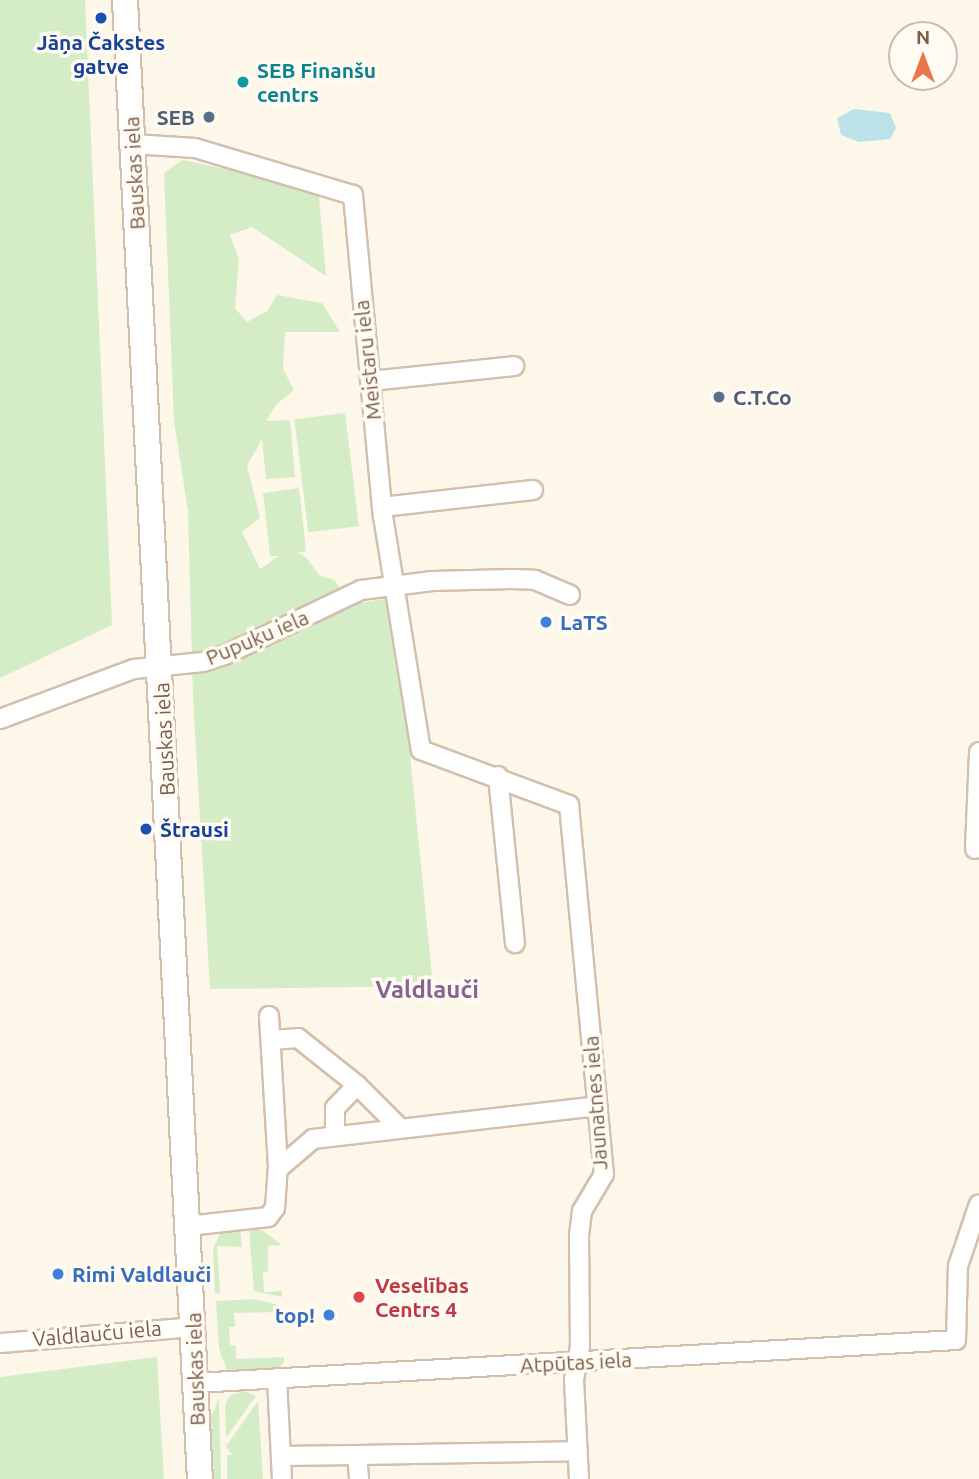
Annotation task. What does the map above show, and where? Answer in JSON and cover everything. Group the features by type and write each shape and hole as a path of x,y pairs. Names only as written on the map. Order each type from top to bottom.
{"main road":[{"name":"Bauskas iela","path":"125,0 200,1479"}],"street":[{"name":"Meistaru iela","path":"133,144 195,148 353,195 382,507 392,585 421,750 498,776"},
{"path":"370,381 514,366"},
{"path":"382,507 533,490"},
{"name":"Pupuķu iela","path":"0,719 111,676 225,654 361,590 392,585 511,579 535,580 570,595"},
{"path":"975,849 979,751"},
{"path":"498,776 515,943"},
{"name":"Jaunatnes iela","path":"498,776 569,804 604,1174 582,1211 580,1346 576,1362 579,1479"},
{"path":"188,1226 268,1217 275,1208 278,1169 269,1016"},
{"path":"271,1040 298,1038 356,1085 400,1128"},
{"path":"335,1136 335,1108 356,1085"},
{"path":"278,1169 313,1139 597,1106"},
{"name":"Atpūtas iela","path":"195,1383 956,1340 958,1266 979,1204"},
{"name":"Valdlauču iela","path":"0,1343 193,1327"},
{"path":"276,1378 282,1479"},
{"path":"281,1456 577,1451"},
{"path":"357,1455 359,1479"}],"green space":[{"path":"0,0 85,0 112,625 0,678"},
{"path":"183,160 273,179 319,197 326,276 252,227 230,235 239,259 235,308 247,322 267,311 277,295 322,303 340,332 285,332 283,369 294,390 277,404 266,421 290,420 295,477 266,479 262,439 247,466 260,518 242,532 260,569 279,556 270,556 263,493 299,488 306,551 297,553 306,557 319,575 334,580 353,604 385,599 409,744 433,986 210,989 193,698 188,511 174,421 164,173"},
{"path":"345,413 359,526 308,532 294,419"},
{"path":"240,1229 242,1247 217,1246 220,1293 215,1294 213,1249 221,1231"},
{"path":"249,1229 262,1230 282,1245 268,1246 268,1272 263,1272 264,1292 282,1291 282,1297 254,1291"},
{"path":"254,1299 282,1306 282,1312 234,1313 235,1327 229,1327 230,1345 236,1346 236,1359 284,1357 284,1363 277,1369 228,1373 219,1349 216,1301"},
{"path":"157,1357 164,1479 0,1479 0,1377"},
{"path":"244,1391 256,1396 226,1438 225,1406 229,1396"},
{"path":"219,1398 221,1479 214,1479 211,1417"},
{"path":"258,1401 263,1479 227,1479 227,1455 232,1455 226,1446"}],"water":[{"path":"854,109 890,113 896,128 890,139 859,142 841,135 837,118"}],"place":[{"name":"Jāņa Čakstes gatve","path":"101,18"},
{"name":"SEB Finanšu centrs","path":"243,82"},
{"name":"SEB","path":"209,117"},
{"name":"C.T.Co","path":"719,397"},
{"name":"LaTS","path":"546,622"},
{"name":"Štrausi","path":"146,829"},
{"name":"Rimi Valdlauči","path":"58,1274"},
{"name":"Veselības Centrs 4","path":"359,1297"},
{"name":"top!","path":"329,1315"}],"district":[{"name":"Valdlauči","path":"427,990"}]}
